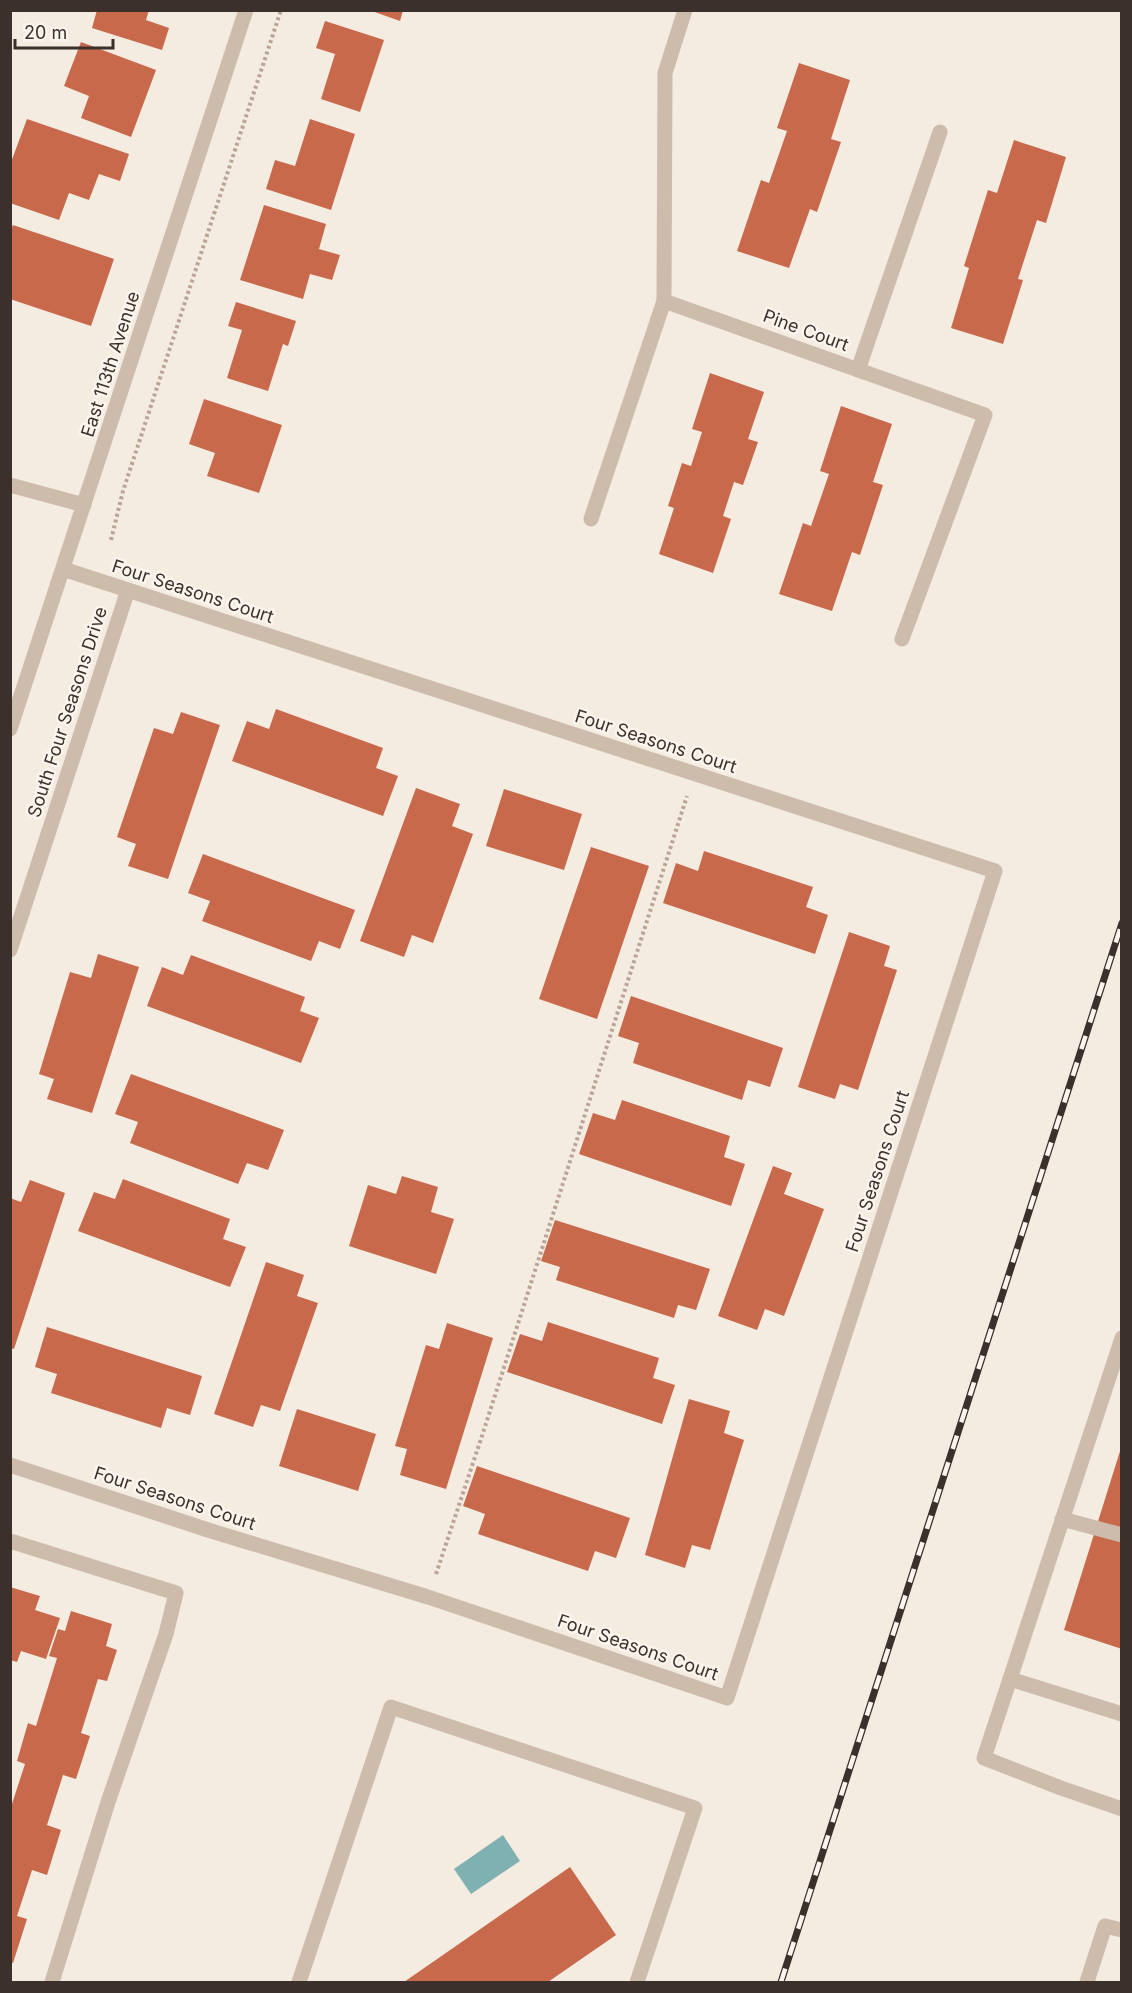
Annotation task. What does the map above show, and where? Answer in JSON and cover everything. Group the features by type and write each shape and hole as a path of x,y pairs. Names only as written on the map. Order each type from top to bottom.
{"street":[{"name":"East 113th Avenue","path":"10,729 246,10"},
{"path":"591,519 664,301 665,73 685,10"},
{"path":"858,370 940,132"},
{"name":"Pine Court","path":"664,301 985,415 902,639"},
{"path":"10,485 84,505"},
{"name":"Four Seasons Court","path":"10,1466 208,1530 428,1597 727,1698 995,871 63,569"},
{"name":"South Four Seasons Drive","path":"10,950 128,590"},
{"path":"1122,1338 984,1758 1122,1809"},
{"path":"1062,1519 1122,1535"},
{"path":"10,1541 176,1593 166,1634 108,1802 52,1983"},
{"path":"1010,1679 1122,1714"},
{"path":"299,1983 391,1707 695,1808 637,1983"},
{"path":"1087,1983 1105,1926 1122,1929"}],"path":[{"path":"111,540 123,491 281,10"},
{"path":"428,1597 482,1436 680,814 695,774"}],"water":[{"path":"503,1835 520,1861 471,1894 454,1869"}],"building":[{"path":"97,10 149,10 146,20 169,28 162,50 92,28"},
{"path":"369,10 403,10 400,21"},
{"path":"325,21 384,40 360,112 321,99 335,54 316,48"},
{"path":"81,42 156,70 131,137 81,118 89,96 64,86"},
{"path":"799,63 850,80 831,139 841,142 817,212 810,209 789,268 737,251 761,180 769,183 787,131 777,128"},
{"path":"27,119 129,154 120,181 99,174 89,200 69,193 59,220 10,203 10,165"},
{"path":"310,119 355,134 331,210 266,189 275,160 295,166"},
{"path":"1014,140 1066,157 1046,223 1037,220 1018,279 1023,280 1003,344 951,328 969,268 964,266 988,190 997,193"},
{"path":"264,205 326,224 319,249 340,255 332,280 310,274 303,299 240,280"},
{"path":"13,225 114,259 91,326 10,299 10,233"},
{"path":"236,302 296,321 288,346 283,344 268,391 227,378 242,330 228,326"},
{"path":"710,373 764,392 748,439 758,442 743,485 734,482 723,516 731,519 713,573 659,554 674,508 668,506 682,463 691,466 702,432 692,429"},
{"path":"204,399 282,425 259,493 207,476 215,453 189,444"},
{"path":"841,406 892,424 873,482 883,485 860,555 852,552 832,611 779,594 803,523 811,526 829,474 820,471"},
{"path":"276,709 383,748 376,768 398,776 383,816 232,761 247,721 269,729"},
{"path":"181,712 220,725 168,879 128,866 136,844 117,837 154,728 173,734"},
{"path":"416,788 460,804 452,826 473,834 433,943 412,935 404,957 360,941"},
{"path":"504,789 582,814 564,870 486,846"},
{"path":"591,847 649,866 597,1019 539,999"},
{"path":"704,851 813,887 806,907 828,915 815,954 663,903 676,863 698,871"},
{"path":"203,854 355,910 340,949 319,941 311,961 202,921 210,901 188,893"},
{"path":"849,932 890,946 884,966 897,970 858,1090 840,1084 835,1099 798,1087"},
{"path":"98,954 139,967 92,1113 47,1099 54,1079 39,1074 70,972 91,978"},
{"path":"191,955 305,997 300,1011 319,1018 301,1063 147,1006 162,967 183,975"},
{"path":"631,996 783,1048 770,1087 748,1080 742,1100 633,1063 639,1043 618,1036"},
{"path":"131,1074 284,1130 268,1170 247,1163 238,1184 130,1143 138,1122 115,1114"},
{"path":"622,1100 730,1136 724,1157 745,1164 731,1206 579,1154 593,1113 615,1120"},
{"path":"773,1166 792,1173 784,1194 824,1209 784,1316 765,1309 757,1330 718,1316"},
{"path":"402,1176 438,1187 431,1212 454,1219 436,1274 349,1246 368,1185 396,1194"},
{"path":"123,1179 230,1219 223,1239 246,1247 230,1287 78,1231 94,1192 115,1199"},
{"path":"30,1180 65,1193 14,1349 10,1348 10,1198 21,1202"},
{"path":"555,1220 710,1269 696,1310 678,1305 674,1318 556,1280 560,1267 541,1261"},
{"path":"266,1262 304,1275 297,1296 318,1303 280,1411 261,1405 253,1427 214,1414"},
{"path":"548,1322 659,1358 653,1378 675,1385 662,1424 507,1372 520,1334 542,1341"},
{"path":"447,1323 493,1338 446,1489 400,1475 407,1449 395,1446 426,1345 439,1349"},
{"path":"47,1327 202,1376 190,1415 167,1408 161,1428 51,1393 57,1374 35,1367"},
{"path":"689,1399 730,1411 724,1433 744,1440 710,1550 692,1545 685,1568 645,1555"},
{"path":"297,1409 376,1434 358,1491 279,1466"},
{"path":"1122,1448 1122,1649 1064,1630"},
{"path":"477,1466 630,1518 616,1558 595,1551 588,1571 478,1534 485,1514 463,1506"},
{"path":"10,1587 40,1596 35,1610 60,1618 46,1659 21,1651 17,1662 10,1660"},
{"path":"71,1611 112,1624 106,1646 117,1650 107,1681 98,1679 81,1733 90,1736 76,1779 63,1775 47,1825 61,1830 47,1875 32,1870 17,1916 27,1919 13,1963 10,1962 10,1810 25,1764 17,1761 28,1723 36,1726 57,1658 49,1656 58,1629 65,1631"},
{"path":"570,1867 616,1935 548,1982 404,1982"}],"railway":[{"path":"781,1982 1122,923"}]}
